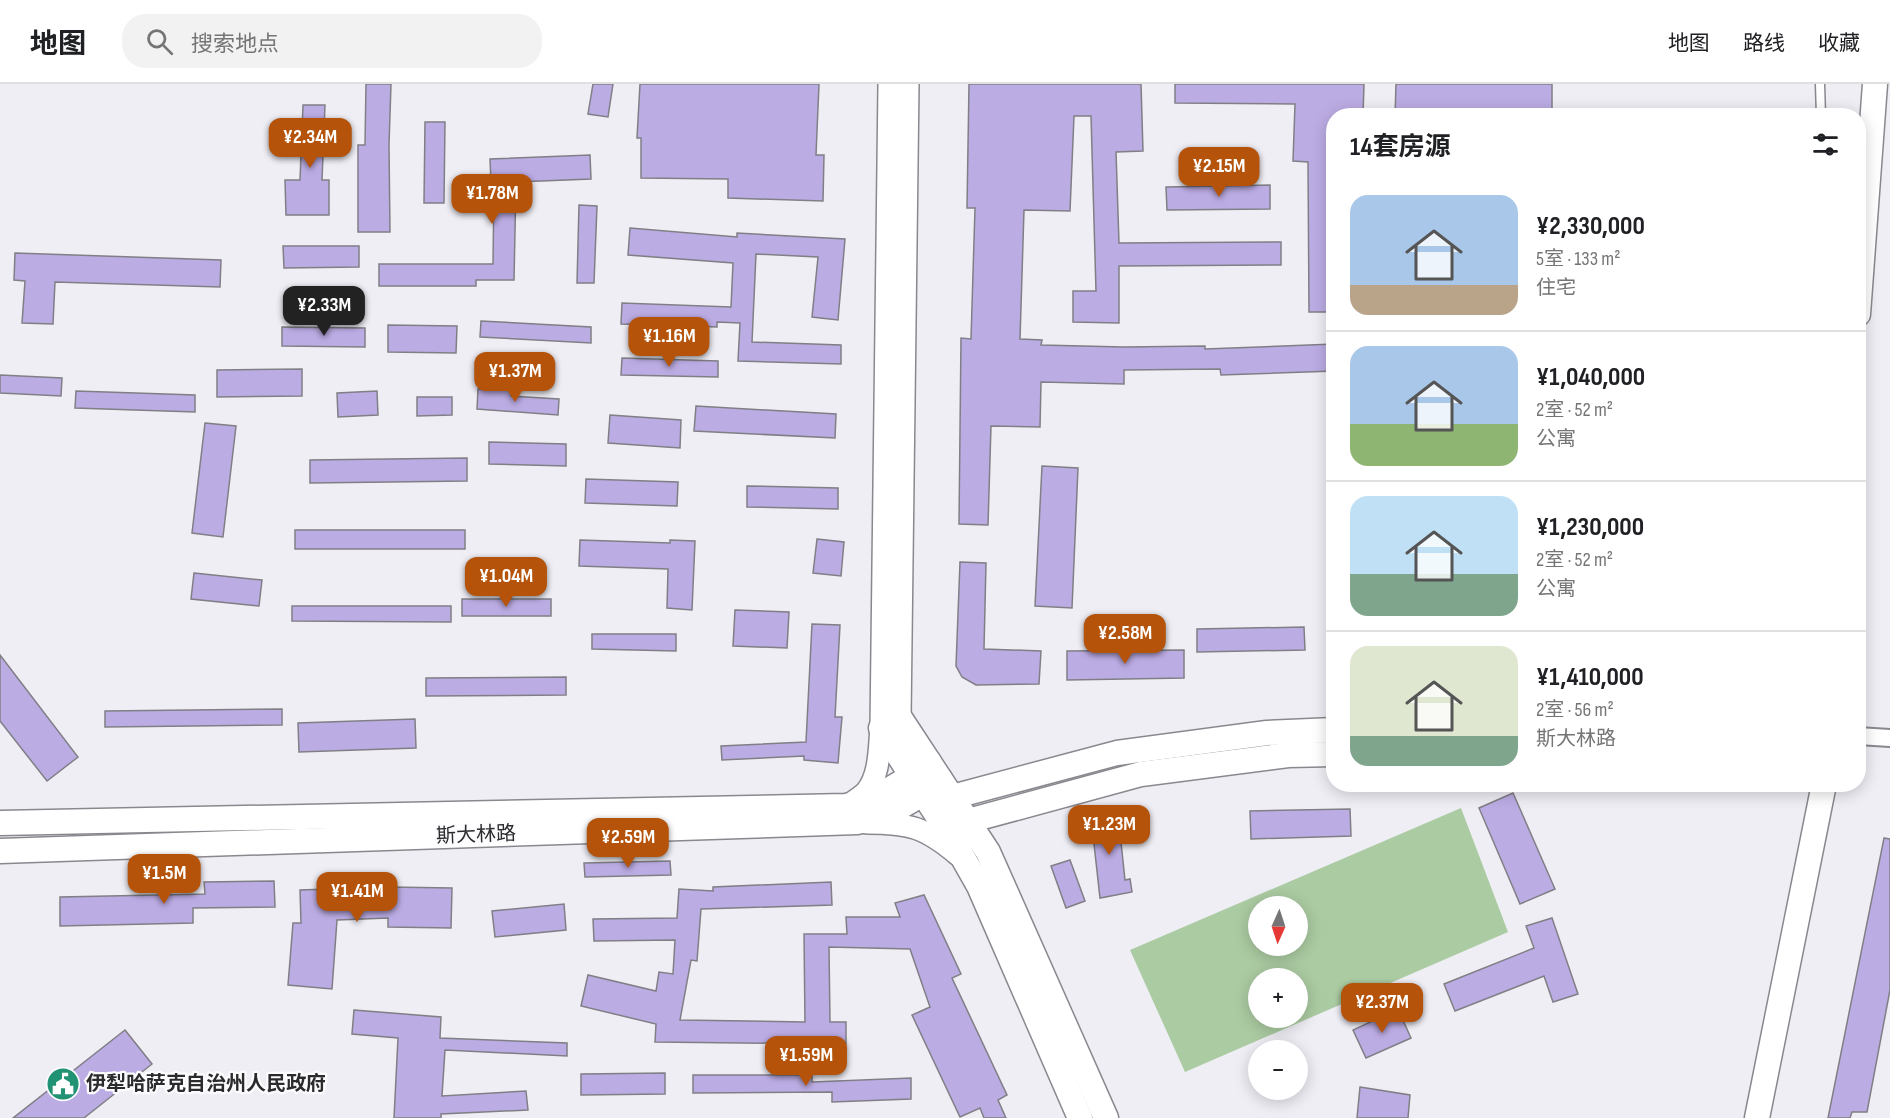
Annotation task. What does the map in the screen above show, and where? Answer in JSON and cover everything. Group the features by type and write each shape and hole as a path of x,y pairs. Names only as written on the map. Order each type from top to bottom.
{"main road":[{"path":"1866,175 1875,84"},
{"path":"890,723 931,782 968,821 988,852 1106,1118"},
{"name":"斯大林路","path":"0,851 852,814 870,801 931,782 1117,753 1267,733 1326,730"},
{"path":"968,821 1141,774 1288,755 1326,754"},
{"path":"931,782 1080,1118"},
{"path":"1757,1118 1822,792"},
{"name":"斯大林路","path":"0,823 852,814"}],"street":[{"path":"889,84 890,723"},
{"path":"908,84 890,723 873,782 852,814 920,829 939,839 966,862"},
{"path":"1866,736 1890,738"}],"lane":[{"path":"1820,84 1821,108"}],"green space":[{"path":"1461,808 1508,932 1308,1019 1308,968 1248,968 1248,1028 1287,1028 1259,1040 1248,1040 1248,1045 1185,1072 1130,950 1248,899 1248,956 1308,956 1308,896 1256,896"}],"building":[{"path":"366,84 391,84 390,232 358,232 358,145 365,145"},
{"path":"593,84 613,84 608,117 588,114"},
{"path":"640,84 819,84 816,155 824,155 823,201 728,198 728,179 641,178 641,138 637,138"},
{"path":"969,84 1141,84 1143,151 1116,152 1119,243 1281,242 1281,265 1119,266 1119,323 1073,322 1073,291 1096,291 1091,116 1074,116 1070,211 1024,210 1020,339 1042,340 1041,345 1205,346 1205,349 1326,344 1326,371 1221,375 1220,369 1124,370 1124,384 1041,382 1040,427 991,426 988,525 959,524 961,338 971,339 975,208 967,208"},
{"path":"1175,84 1364,84 1363,108 1326,108 1326,312 1309,312 1308,162 1293,161 1295,104 1175,103"},
{"path":"1396,84 1552,84 1552,108 1395,108"},
{"path":"303,105 325,105 322,180 329,180 329,215 286,215 285,180 300,180"},
{"path":"425,122 445,122 444,203 424,203"},
{"path":"590,155 591,179 516,182 514,280 476,280 476,286 379,286 379,264 493,264 494,183 491,183 490,159"},
{"path":"1270,185 1270,209 1167,210 1166,187"},
{"path":"579,205 597,206 594,283 577,283"},
{"path":"630,228 737,237 737,233 845,239 838,320 812,317 818,257 756,254 752,342 841,345 841,364 738,361 740,323 717,322 717,327 621,324 622,303 731,307 733,263 628,255"},
{"path":"283,246 359,246 359,267 284,268"},
{"path":"15,253 221,260 220,287 55,282 53,324 22,323 25,281 14,280"},
{"path":"481,321 591,327 591,343 480,337"},
{"path":"388,325 457,326 456,353 388,352"},
{"path":"282,327 365,328 365,347 282,346"},
{"path":"622,358 718,361 718,377 621,375"},
{"path":"302,369 302,396 217,397 217,370"},
{"path":"0,375 62,378 61,396 0,393"},
{"path":"478,389 511,390 511,396 559,399 558,415 477,409"},
{"path":"76,391 195,395 195,412 75,408"},
{"path":"377,391 378,415 338,417 337,393"},
{"path":"417,397 452,397 452,415 417,416"},
{"path":"696,406 836,414 835,438 694,431"},
{"path":"610,415 681,420 680,448 608,443"},
{"path":"205,423 236,426 223,537 192,533"},
{"path":"489,442 566,444 566,466 489,464"},
{"path":"467,458 467,481 310,483 310,460"},
{"path":"1042,466 1078,468 1072,608 1035,606"},
{"path":"586,479 678,482 677,506 585,503"},
{"path":"747,486 838,488 838,509 747,507"},
{"path":"295,530 465,530 465,549 295,549"},
{"path":"817,539 844,542 841,576 813,573"},
{"path":"580,540 670,543 670,540 695,541 692,610 667,608 668,569 579,566"},
{"path":"960,562 986,563 984,649 1041,651 1039,684 976,685 962,677 956,666"},
{"path":"194,573 262,580 259,606 191,599"},
{"path":"462,599 551,599 551,616 462,616"},
{"path":"292,606 451,606 451,622 292,621"},
{"path":"735,610 789,612 787,648 733,646"},
{"path":"812,624 840,625 835,717 842,717 838,763 804,760 804,756 722,760 721,746 806,742"},
{"path":"1304,627 1305,650 1197,652 1197,629"},
{"path":"592,634 676,634 676,651 592,649"},
{"path":"1184,650 1184,678 1067,680 1067,651"},
{"path":"0,655 78,757 47,781 0,721"},
{"path":"566,677 566,695 426,696 426,678"},
{"path":"282,709 282,725 105,727 105,711"},
{"path":"415,719 416,748 299,752 298,723"},
{"path":"1513,793 1555,889 1520,904 1479,808"},
{"path":"1350,809 1351,836 1251,839 1250,811"},
{"path":"1118,814 1125,880 1130,879 1132,892 1100,898 1091,817"},
{"path":"1884,838 1890,839 1890,990 1867,1112 1852,1112 1850,1118 1828,1118"},
{"path":"1070,860 1085,901 1066,908 1051,866"},
{"path":"670,861 671,875 585,877 584,863"},
{"path":"274,881 275,907 193,908 193,923 60,926 60,897 205,894 204,882"},
{"path":"831,882 832,905 701,909 697,961 691,960 680,1020 805,1022 804,934 847,934 846,917 900,917 895,903 924,895 961,974 952,978 1007,1095 998,1100 1006,1118 984,1118 980,1108 960,1117 912,1015 930,1007 910,949 829,947 830,1022 846,1022 846,1044 655,1042 656,1024 581,1006 588,975 656,991 659,972 673,974 675,940 594,941 593,919 677,918 679,889 713,891 713,887"},
{"path":"389,887 452,888 451,928 388,927 388,918 337,920 332,989 288,985 293,923 301,923 300,890"},
{"path":"564,904 566,930 495,937 492,911"},
{"path":"1552,918 1578,994 1553,1002 1544,976 1455,1011 1444,984 1534,948 1526,926"},
{"path":"1398,1009 1411,1038 1366,1058 1353,1030"},
{"path":"354,1010 441,1017 440,1038 567,1043 567,1056 445,1050 442,1096 526,1091 528,1110 441,1114 441,1118 394,1118 398,1038 352,1034"},
{"path":"125,1030 152,1064 84,1118 13,1118"},
{"path":"665,1073 665,1094 581,1095 581,1074"},
{"path":"693,1075 812,1075 812,1082 911,1078 911,1099 832,1102 832,1092 693,1093"},
{"path":"1360,1087 1410,1095 1408,1118 1357,1118"}],"place":[{"name":"伊犁哈萨克自治州人民政府","path":"63,1084"}]}
